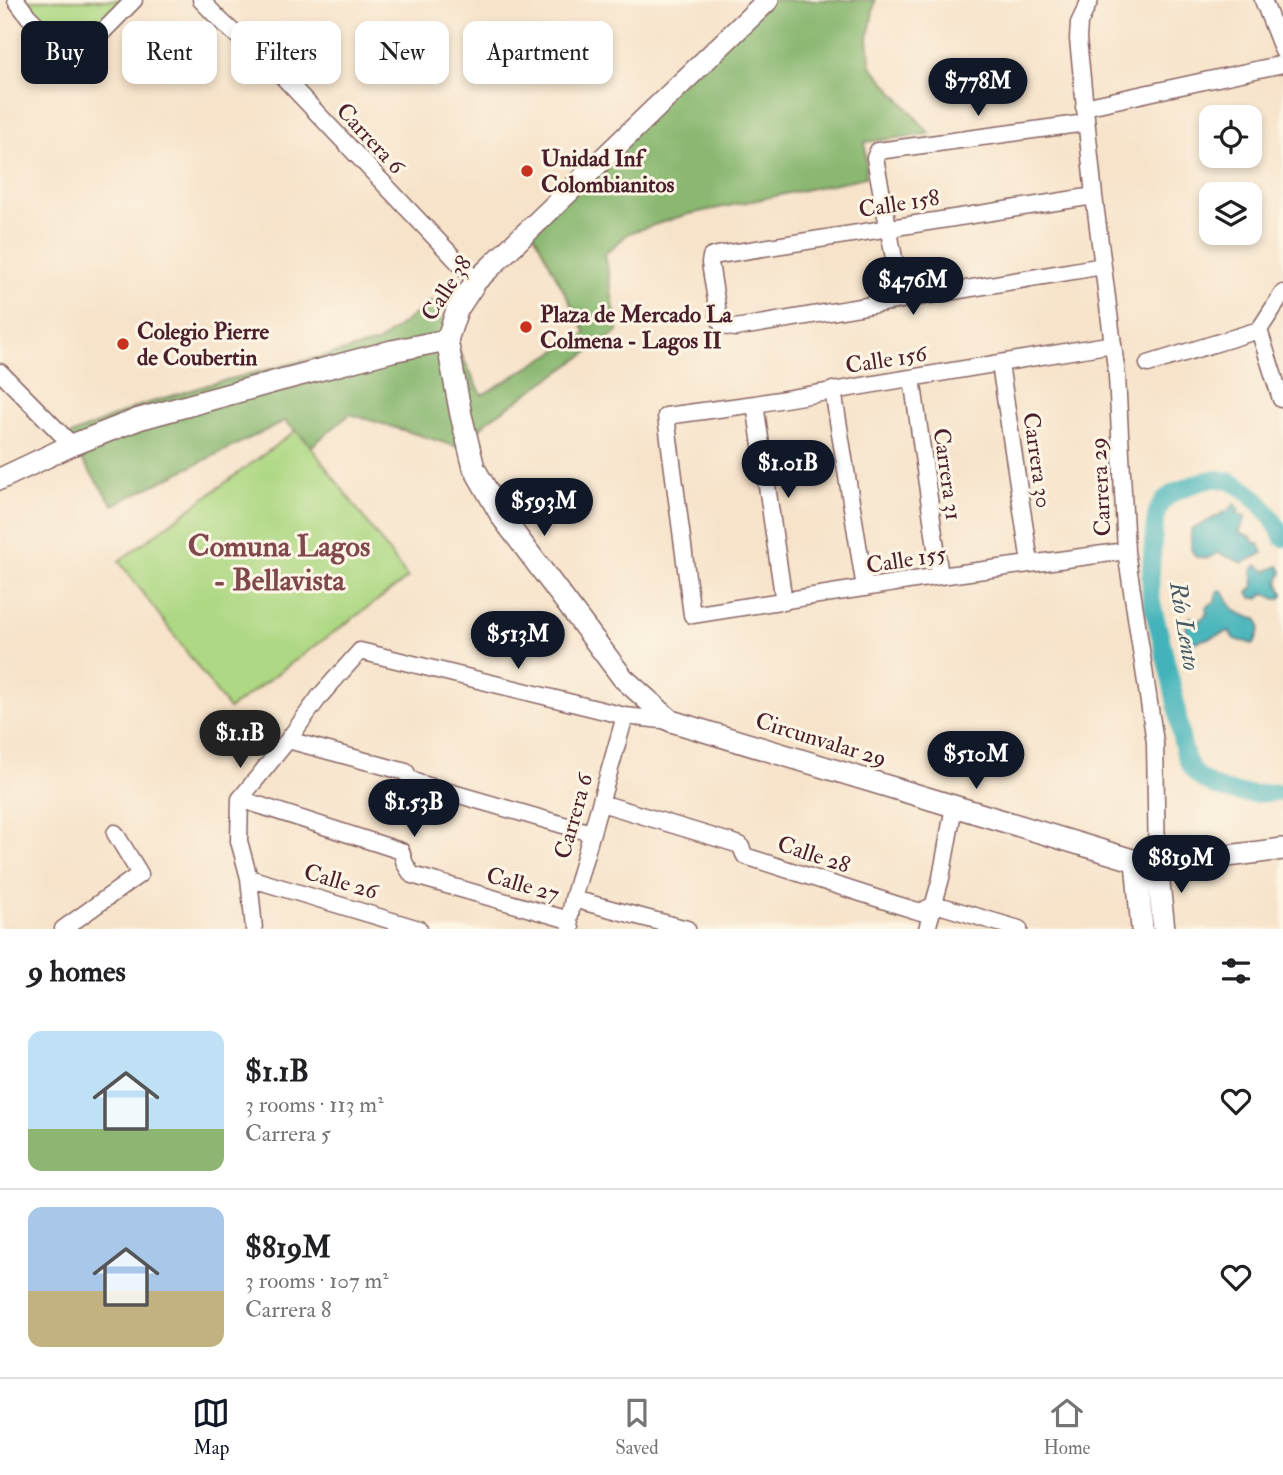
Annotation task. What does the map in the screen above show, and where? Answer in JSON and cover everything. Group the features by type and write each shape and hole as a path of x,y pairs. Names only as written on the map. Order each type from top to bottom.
{"street":[{"path":"16,0 62,50 79,56 134,0"},
{"name":"Carrera 6","path":"201,0 282,76 476,281"},
{"name":"Carrera 29","path":"1090,0 1079,23 1078,38 1094,196 1117,376 1126,551 1155,742 1147,863"},
{"path":"1263,0 1283,51"},
{"name":"Calle 38","path":"0,479 72,445 139,419 392,351 447,340 457,310 476,281 765,1"},
{"path":"1103,266 902,300 875,158 878,151 1085,115 1283,64"},
{"name":"Calle 158","path":"902,300 735,328 723,326 719,319 711,257 1094,196"},
{"path":"1148,364 1259,330 1283,293"},
{"path":"1259,330 1281,399"},
{"path":"447,340 474,468 502,517 623,678 671,721"},
{"name":"Calle 156","path":"692,615 666,416 755,404 1113,344"},
{"name":"Carrera 30","path":"1000,363 1030,563"},
{"path":"0,372 72,445"},
{"name":"Carrera 31","path":"912,378 940,576"},
{"path":"833,390 865,588"},
{"path":"755,404 784,602"},
{"name":"Calle 155","path":"692,615 940,576 1126,551"},
{"path":"254,929 250,878 239,841 240,799 320,696 360,651 625,716 671,721"},
{"name":"Carrera 6","path":"570,925 573,898 625,716"},
{"name":"Circunvalar 29","path":"671,721 1147,863 1283,849"},
{"path":"288,740 406,772 410,779 418,783 591,833"},
{"name":"Calle 27","path":"240,799 401,851 404,864 412,875 570,925"},
{"name":"Calle 28","path":"601,803 740,845 745,856 921,912 935,904 1019,929"},
{"path":"927,929 935,904 954,806"},
{"path":"64,929 140,874 116,833"},
{"path":"1142,929 1147,863"},
{"path":"1147,863 1164,929"},
{"name":"Calle 26","path":"250,878 419,929"},
{"name":"Calle 27","path":"573,898 687,929"}],"green space":[{"path":"24,0 132,0 108,21 46,21"},
{"path":"755,0 875,0 868,39 871,66 930,134 865,142 866,177 685,215 629,233 605,254 618,332 487,421 462,448 350,414 312,446 285,421 113,505 66,437 142,405 218,382 377,343 433,300 482,395 586,333 532,230"},
{"path":"298,429 408,578 229,709 119,561"}],"water":[{"path":"1235,504 1240,509 1236,513 1246,517 1239,533 1251,537 1254,543 1259,544 1263,553 1243,563 1219,553 1207,558 1196,557 1191,549 1191,530 1229,510"},
{"path":"1257,565 1266,571 1279,566 1282,572 1278,582 1283,594 1281,598 1276,599 1264,593 1259,598 1252,598 1248,593 1254,586 1252,570"},
{"path":"1221,590 1237,612 1258,620 1260,628 1254,644 1234,639 1229,631 1187,644 1186,620 1191,617 1195,621 1200,620 1207,614 1206,608 1215,601 1217,592"}],"waterway":[{"name":"Río Lento","path":"1283,538 1265,509 1240,486 1230,481 1215,479 1184,488 1168,497 1157,512 1151,589 1182,742 1192,769 1206,782 1227,791 1250,794 1283,792"}],"place":[{"name":"Unidad Inf Colombianitos","path":"527,171"},
{"name":"Plaza de Mercado La Colmena - Lagos II","path":"526,327"},
{"name":"Colegio Pierre de Coubertin","path":"123,344"}],"district":[{"name":"Comuna Lagos - Bellavista","path":"279,563"}]}
